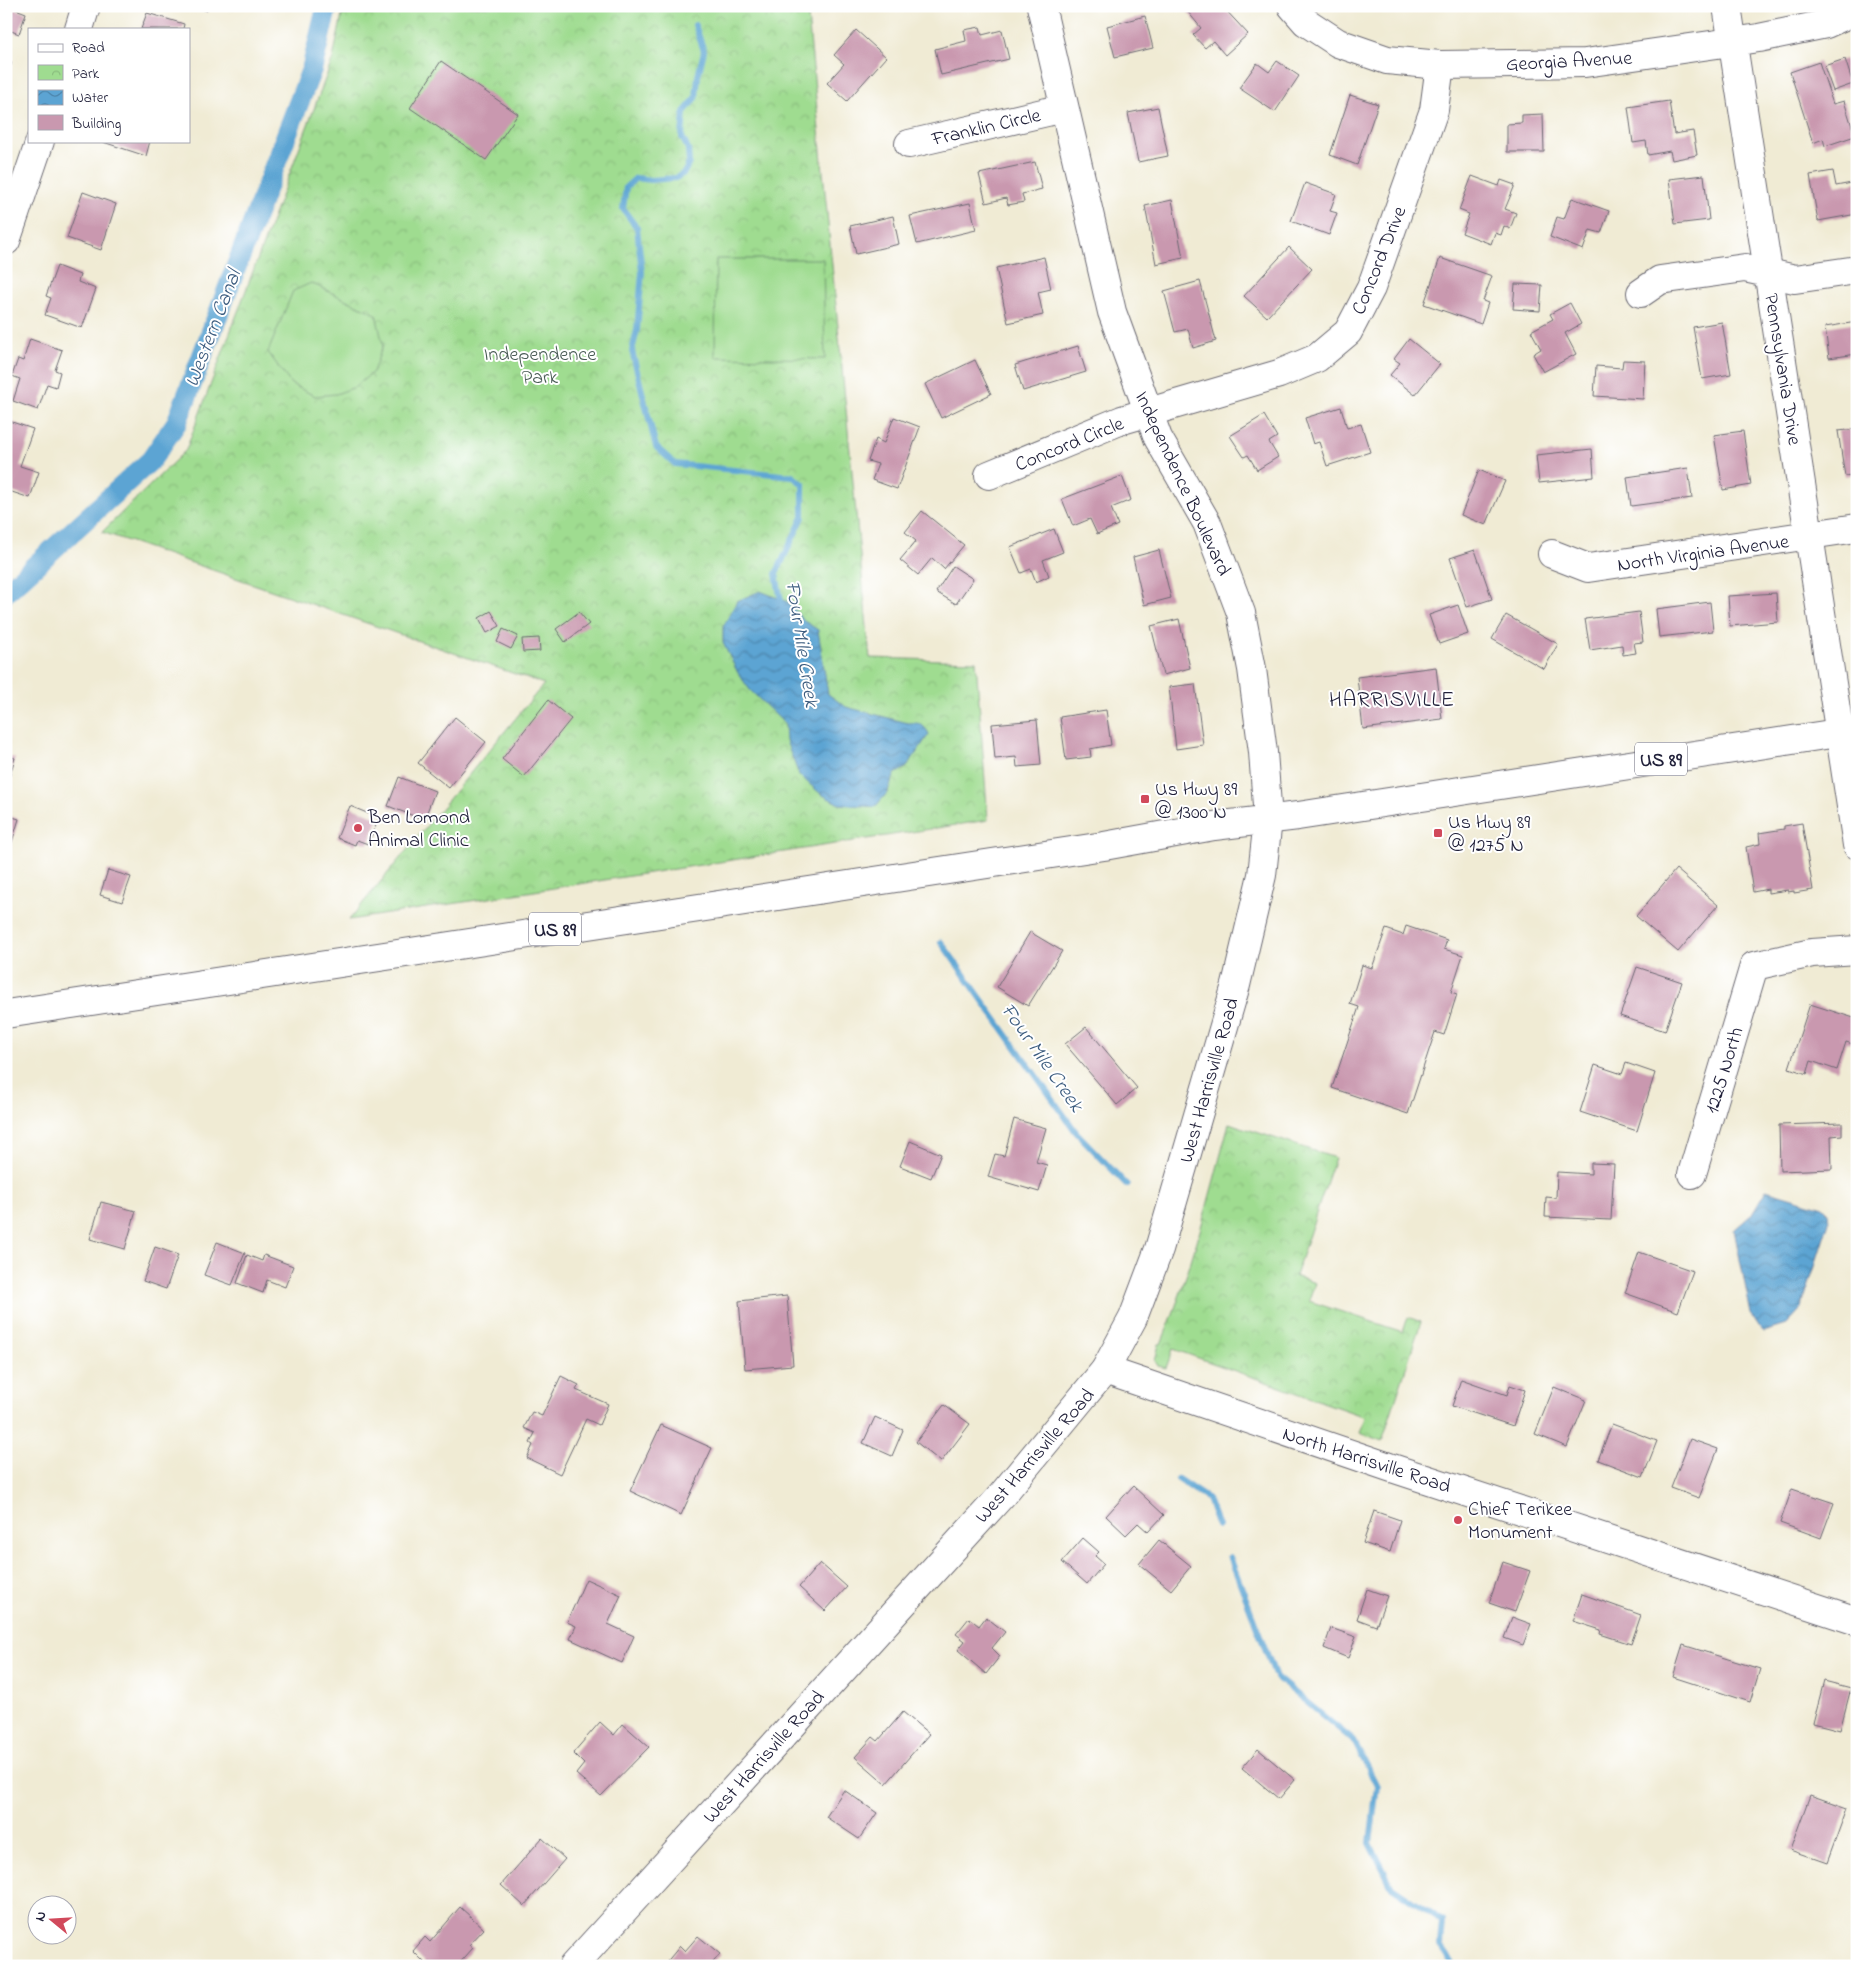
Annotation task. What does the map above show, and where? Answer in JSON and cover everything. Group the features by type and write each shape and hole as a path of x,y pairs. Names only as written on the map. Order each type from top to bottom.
{"street":[{"path":"79,28 86,6"},
{"name":"Independence Boulevard","path":"1041,6 1112,312 1158,438 1207,524 1241,612 1252,669 1263,752 1268,819"},
{"name":"Georgia Avenue","path":"1292,6 1306,22 1338,43 1387,60 1440,65 1585,63 1733,43 1826,24 1857,10"},
{"name":"Pennsylvania Drive","path":"1727,6 1810,536 1849,731 1857,845"},
{"name":"Concord Drive","path":"1149,412 1279,374 1317,358 1348,332 1371,288 1434,110 1440,65"},
{"name":"Franklin Circle","path":"909,144 1064,108"},
{"path":"6,241 40,142"},
{"path":"1641,293 1660,280 1745,268 1795,279 1857,270"},
{"name":"Concord Circle","path":"989,475 1149,412"},
{"name":"North Virginia Avenue","path":"1552,554 1588,568 1857,528"},
{"name":"US 89","path":"6,1014 1849,731"},
{"name":"West Harrisville Road","path":"574,1966 1002,1495 1105,1370 1133,1318 1161,1240 1236,985 1262,875 1268,819"},
{"name":"1225 North","path":"1692,1174 1754,966 1812,953 1857,950"},
{"name":"North Harrisville Road","path":"1105,1370 1389,1467 1857,1621"}],"green space":[{"name":"Independence Park","path":"344,6 807,6 870,658 976,661 988,820 349,920 544,684 102,532 186,450 333,58"},
{"path":"716,259 823,259 825,359 715,357"},
{"path":"311,283 376,314 383,345 373,372 355,387 336,394 315,396 291,384 268,352 293,291"},
{"path":"1229,1123 1335,1158 1295,1276 1315,1283 1309,1301 1403,1332 1408,1317 1421,1322 1382,1441 1360,1433 1365,1417 1173,1349 1166,1368 1158,1366 1155,1361 1159,1344 1161,1344 1172,1317 1190,1263"}],"water":[{"path":"760,591 788,602 804,621 818,630 828,694 846,707 908,723 920,724 929,734 907,767 895,774 887,793 875,807 839,804 821,794 799,775 786,741 785,724 750,690 738,673 723,643 723,627 737,601"},
{"path":"1766,1190 1823,1207 1828,1212 1829,1222 1801,1309 1786,1325 1763,1332 1751,1314 1734,1230 1751,1215"}],"building":[{"path":"6,6 14,6 13,8 26,13 19,34 6,29"},
{"path":"194,6 208,6 207,11"},
{"path":"956,6 969,6 969,7 957,10"},
{"path":"1183,6 1222,6 1248,34 1225,55 1213,41 1205,48 1193,35 1201,28"},
{"path":"1555,6 1581,6 1580,10 1554,9"},
{"path":"147,13 184,24 183,28 141,28"},
{"path":"1145,16 1153,48 1115,57 1107,26"},
{"path":"980,27 982,35 1002,30 1009,59 941,75 935,49 966,41 964,30"},
{"path":"856,30 886,57 847,101 827,83 844,64 834,55"},
{"path":"1845,59 1853,84 1833,91 1824,66"},
{"path":"6,60 12,62 7,76 6,76"},
{"path":"441,61 518,114 486,160 410,108"},
{"path":"1277,61 1299,76 1275,112 1239,88 1257,63 1269,72"},
{"path":"1819,62 1833,104 1844,101 1855,136 1825,146 1823,139 1813,143 1790,72"},
{"path":"1350,95 1378,104 1357,165 1330,155"},
{"path":"1669,101 1674,134 1693,131 1697,155 1672,160 1670,151 1648,155 1646,141 1633,143 1628,107"},
{"path":"1158,107 1168,156 1138,162 1128,113"},
{"path":"1543,114 1544,152 1507,152 1507,124 1522,123 1522,115"},
{"path":"103,142 150,142 146,156"},
{"path":"1035,162 1042,189 1022,194 1024,202 1008,205 1006,198 986,203 979,174"},
{"path":"1833,171 1836,186 1857,182 1857,214 1818,221 1810,175"},
{"path":"1704,175 1709,220 1675,224 1669,179"},
{"path":"1472,176 1499,186 1501,180 1515,185 1505,209 1516,213 1510,229 1504,226 1501,235 1495,233 1491,244 1462,233 1469,214 1459,210"},
{"path":"1305,183 1336,194 1330,211 1337,213 1329,235 1291,221"},
{"path":"83,192 116,204 101,250 67,238"},
{"path":"1572,198 1609,211 1601,233 1590,230 1583,250 1550,237 1557,217 1564,219"},
{"path":"1172,200 1183,258 1156,264 1145,206"},
{"path":"970,203 976,230 917,244 910,216"},
{"path":"893,216 899,244 856,254 850,226"},
{"path":"1289,247 1312,269 1267,317 1244,296"},
{"path":"1044,257 1051,289 1038,292 1043,315 1008,323 996,268"},
{"path":"1440,258 1492,276 1483,301 1488,303 1481,324 1424,304"},
{"path":"57,266 80,275 78,282 96,289 82,328 45,315 51,298 46,296"},
{"path":"1200,281 1216,341 1193,348 1188,329 1175,332 1164,291"},
{"path":"1515,284 1542,285 1540,311 1513,309"},
{"path":"1570,303 1581,324 1565,333 1576,354 1543,372 1533,354 1541,349 1531,331 1553,319 1550,314"},
{"path":"1722,322 1731,374 1702,379 1693,327"},
{"path":"1857,322 1857,354 1829,358 1825,327"},
{"path":"30,339 62,350 55,370 60,372 56,387 47,384 38,410 13,401 20,379 12,376 18,359 23,361"},
{"path":"1409,339 1440,364 1415,395 1390,375 1400,363 1394,359"},
{"path":"1078,346 1086,372 1023,391 1015,365"},
{"path":"975,360 991,394 941,418 925,384"},
{"path":"1623,360 1645,361 1643,399 1594,396 1596,366 1622,368"},
{"path":"1341,407 1347,428 1361,424 1370,452 1327,466 1319,442 1313,444 1305,418"},
{"path":"1264,415 1277,437 1269,442 1278,457 1257,470 1248,455 1244,457 1230,436"},
{"path":"894,417 920,427 897,489 872,480 878,464 868,461 876,439 884,443"},
{"path":"6,420 33,429 20,466 39,472 30,498 6,490"},
{"path":"1857,429 1857,474 1845,476 1838,431"},
{"path":"1743,431 1751,485 1723,490 1714,435"},
{"path":"1592,449 1594,477 1539,483 1536,455"},
{"path":"1688,468 1692,498 1631,506 1627,477"},
{"path":"1479,470 1505,481 1486,525 1461,515"},
{"path":"1122,476 1131,500 1111,508 1118,525 1097,534 1090,519 1073,526 1062,499"},
{"path":"922,511 964,545 944,569 932,558 918,575 900,560 916,541 905,532"},
{"path":"1054,529 1063,552 1043,560 1049,576 1036,582 1031,569 1021,573 1010,547"},
{"path":"1159,550 1171,598 1144,605 1133,557"},
{"path":"1475,550 1492,599 1467,607 1450,558"},
{"path":"953,566 973,579 956,604 936,592"},
{"path":"1776,593 1778,622 1730,626 1728,596"},
{"path":"1710,602 1713,631 1659,637 1656,609"},
{"path":"1458,605 1468,634 1439,644 1429,615"},
{"path":"491,611 500,626 487,633 479,618"},
{"path":"579,612 589,624 565,642 556,629"},
{"path":"1639,612 1643,642 1634,643 1636,653 1623,655 1622,645 1590,650 1585,619"},
{"path":"1506,615 1558,644 1544,669 1492,639"},
{"path":"1179,619 1190,668 1163,675 1151,626"},
{"path":"503,629 518,636 511,649 497,642"},
{"path":"539,638 540,651 523,652 522,639"},
{"path":"1436,667 1442,719 1363,729 1357,677"},
{"path":"1195,684 1203,745 1176,749 1169,687"},
{"path":"548,700 571,719 524,777 502,759"},
{"path":"1106,710 1111,745 1090,749 1091,757 1066,760 1060,717"},
{"path":"455,717 486,742 449,788 418,763"},
{"path":"1037,720 1041,765 1017,767 1016,757 995,759 992,724"},
{"path":"6,756 15,758 7,785 6,785"},
{"path":"399,777 435,791 424,820 388,806"},
{"name":"Ben Lomond Animal Clinic","path":"350,806 379,818 368,844 357,840 355,845 337,838"},
{"path":"6,815 19,819 8,855 6,854"},
{"path":"1802,823 1813,890 1794,893 1794,891 1788,892 1788,890 1768,893 1768,889 1753,892 1746,847 1760,844 1759,833 1784,829 1784,826"},
{"path":"1676,869 1718,905 1678,952 1636,916"},
{"path":"108,870 131,877 122,902 100,895"},
{"path":"1406,926 1447,940 1444,949 1463,955 1451,992 1457,994 1444,1035 1435,1032 1408,1114 1332,1088 1359,1007 1350,1004 1362,965 1372,968 1386,929 1403,935"},
{"path":"1030,932 1062,951 1028,1006 997,987"},
{"path":"1637,967 1682,982 1665,1031 1620,1016"},
{"path":"1810,1004 1857,1019 1857,1045 1846,1042 1837,1070 1811,1061 1807,1074 1789,1068"},
{"path":"1086,1027 1137,1088 1117,1105 1065,1044"},
{"path":"1626,1063 1655,1073 1637,1131 1580,1112 1595,1065 1622,1074"},
{"path":"1014,1119 1046,1128 1036,1162 1047,1165 1039,1192 988,1177 995,1154 1004,1156"},
{"path":"1842,1123 1842,1135 1831,1136 1832,1169 1780,1171 1779,1125"},
{"path":"910,1141 941,1154 931,1178 900,1166"},
{"path":"1591,1163 1614,1164 1611,1220 1545,1217 1546,1197 1556,1198 1557,1172 1591,1174"},
{"path":"101,1202 136,1211 125,1249 90,1239"},
{"path":"217,1242 245,1253 232,1285 204,1275"},
{"path":"155,1247 178,1255 166,1289 143,1281"},
{"path":"1639,1252 1693,1271 1678,1312 1625,1293"},
{"path":"247,1255 262,1261 264,1255 293,1266 285,1287 267,1280 263,1293 237,1283"},
{"path":"787,1296 793,1365 745,1369 739,1301"},
{"path":"561,1376 579,1385 576,1390 608,1404 599,1425 586,1419 560,1474 527,1458 533,1445 530,1443 535,1433 524,1428 532,1412 542,1416"},
{"path":"1461,1379 1507,1395 1510,1385 1525,1390 1513,1426 1452,1406"},
{"path":"1554,1387 1586,1400 1567,1447 1535,1434"},
{"path":"944,1405 970,1424 941,1462 916,1442"},
{"path":"875,1417 903,1430 892,1456 863,1443"},
{"path":"1612,1424 1657,1441 1643,1477 1598,1460"},
{"path":"661,1425 712,1448 681,1515 630,1491"},
{"path":"1690,1439 1718,1449 1699,1498 1671,1488"},
{"path":"1133,1486 1164,1515 1148,1532 1138,1523 1126,1535 1106,1516"},
{"path":"1792,1489 1834,1503 1821,1538 1780,1523"},
{"path":"1374,1511 1400,1520 1390,1552 1363,1543"},
{"path":"1083,1538 1099,1552 1095,1556 1104,1564 1087,1584 1062,1562"},
{"path":"1159,1540 1191,1566 1171,1590 1139,1564"},
{"path":"1503,1562 1530,1571 1515,1612 1489,1603"},
{"path":"820,1563 847,1587 825,1611 799,1587"},
{"path":"586,1579 621,1595 608,1624 634,1636 622,1663 570,1639 576,1626 567,1622"},
{"path":"1367,1589 1387,1596 1376,1626 1357,1619"},
{"path":"1582,1594 1641,1615 1631,1644 1600,1634 1601,1630 1573,1621"},
{"path":"986,1617 1005,1632 992,1648 1000,1656 986,1674 958,1650 965,1641 956,1634 969,1618 979,1626"},
{"path":"1512,1617 1531,1624 1523,1645 1504,1638"},
{"path":"1331,1628 1356,1637 1348,1658 1324,1648"},
{"path":"1683,1645 1760,1669 1750,1702 1673,1677"},
{"path":"1824,1681 1851,1688 1840,1730 1813,1723"},
{"path":"903,1712 929,1734 886,1784 855,1757 873,1737 878,1741"},
{"path":"600,1722 614,1735 623,1724 649,1747 601,1796 576,1774 584,1764 573,1753"},
{"path":"1258,1749 1295,1780 1279,1799 1242,1768"},
{"path":"844,1790 877,1813 859,1839 826,1817"},
{"path":"1810,1795 1847,1808 1827,1863 1790,1850"},
{"path":"542,1838 565,1859 524,1906 501,1885"},
{"path":"460,1907 484,1929 469,1945 473,1948 457,1966 428,1966 413,1951 425,1937 430,1942"},
{"path":"698,1936 720,1954 710,1966 665,1964 680,1946 685,1951"}],"waterway":[{"name":"Western Canal","path":"6,592 151,460 177,422 312,68 327,6"},
{"name":"Four Mile Creek","path":"695,25 704,51 698,76 696,98 684,112 682,137 688,149 689,163 684,173 676,178 651,180 636,178 626,187 623,209 637,228 642,272 637,330 632,351 656,447 675,464 792,476 803,484 803,517 776,574 782,606"},
{"name":"Four Mile Creek","path":"941,942 1076,1132 1127,1185"},
{"name":"Four Mile Creek","path":"1178,1479 1208,1499 1218,1526"},
{"name":"Four Mile Creek","path":"1230,1557 1276,1677 1354,1741 1377,1786 1370,1843 1392,1887 1442,1921 1440,1946 1454,1966"}],"place":[{"name":"Us Hwy 89 @ 1300 N","path":"1145,799"},
{"name":"Ben Lomond Animal Clinic","path":"358,828"},
{"name":"Us Hwy 89 @ 1275 N","path":"1438,833"},
{"name":"Chief Terikee Monument","path":"1458,1520"}],"district":[{"name":"HARRISVILLE","path":"1392,698"}]}
